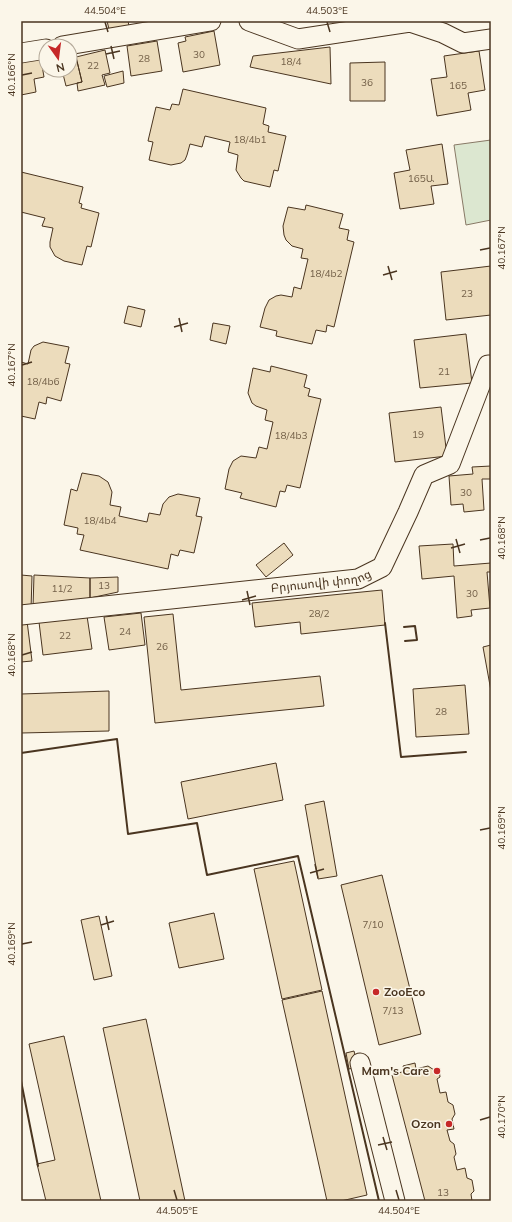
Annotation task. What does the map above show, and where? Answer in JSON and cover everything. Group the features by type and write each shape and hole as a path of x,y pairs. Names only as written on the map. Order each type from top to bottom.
{"street":[{"path":"78,43 212,21"},
{"path":"249,21 298,39 410,22 443,33 463,43 491,39"},
{"path":"21,53 38,50"},
{"name":"Բրյուսովի փողոց","path":"21,615 358,579 382,567 424,475 450,464 488,365 491,365"},
{"path":"360,1063 395,1201"}],"green space":[{"path":"491,140 491,220 466,225 454,145"}],"building":[{"path":"107,21 128,21 129,26 109,29"},
{"path":"214,31 220,65 183,72 178,43 186,41 185,37"},
{"path":"157,41 162,71 131,76 127,46"},
{"path":"330,47 331,84 250,67 253,56"},
{"path":"105,50 110,73 102,75 105,85 78,91 77,83 82,82 78,65 78,57"},
{"path":"479,51 485,90 468,93 471,110 437,116 431,79 447,77 444,56"},
{"path":"38,54 39,78 34,79 36,92 21,95 21,58"},
{"path":"385,62 385,101 350,101 350,63"},
{"path":"78,65 82,82 66,86 64,78 78,78"},
{"path":"123,71 124,83 107,87 104,76"},
{"path":"183,89 266,108 263,124 269,126 268,132 286,136 278,171 274,170 270,187 244,181 236,170 238,155 228,152 230,142 205,136 202,147 190,144 185,160 181,163 171,165 149,160 153,142 148,141 156,107 170,110 172,104 179,105"},
{"path":"442,144 448,184 431,186 434,204 400,209 394,173 410,170 406,150"},
{"path":"21,172 83,187 79,203 82,204 81,208 99,213 91,247 87,246 82,265 64,261 55,256 50,247 53,228 42,226 45,218 21,212"},
{"path":"306,205 343,214 339,228 349,230 347,240 354,242 334,327 327,325 326,332 316,330 312,344 276,336 277,331 260,327 265,308 269,300 281,295 292,297 294,287 301,289 308,259 301,258 303,249 292,246 286,240 283,226 288,207 305,210"},
{"path":"491,266 491,315 446,320 441,272"},
{"path":"128,306 145,310 141,327 124,323"},
{"path":"213,323 230,326 226,344 210,340"},
{"path":"466,334 472,383 420,388 414,340"},
{"path":"43,342 69,347 65,363 70,364 61,401 47,397 46,404 39,402 35,419 21,416 21,362 28,364 31,350 34,346"},
{"path":"271,366 307,375 304,387 310,389 308,396 321,399 300,488 287,485 285,492 280,491 276,507 240,498 242,493 225,489 229,469 233,461 241,456 256,458 259,447 267,449 273,422 265,420 267,410 252,403 248,393 253,368 270,372"},
{"path":"441,407 447,456 395,462 389,413"},
{"path":"491,466 491,479 482,479 484,510 464,512 463,504 451,505 449,476 473,474 472,467"},
{"path":"82,473 99,476 108,482 112,492 110,505 121,507 119,516 147,522 149,513 160,515 163,504 169,497 178,494 200,498 196,516 202,517 194,553 180,550 178,556 171,554 168,569 80,550 84,535 77,534 78,528 64,525 71,489 77,491"},
{"path":"284,543 293,555 266,577 256,565"},
{"path":"453,544 454,566 491,563 491,572 487,572 490,608 471,610 472,616 457,618 454,576 422,579 419,546"},
{"path":"21,575 32,576 31,610 21,610"},
{"path":"34,575 90,578 90,598 48,607 33,607"},
{"path":"118,577 118,592 90,598 90,578"},
{"path":"382,590 385,625 301,634 300,622 255,627 252,603"},
{"path":"141,613 145,645 109,650 104,617"},
{"path":"173,614 181,690 320,676 324,706 155,723 144,617"},
{"path":"87,616 92,649 43,655 39,622"},
{"path":"21,621 27,621 32,661 21,662"},
{"path":"491,645 491,691 483,647"},
{"path":"465,685 469,734 416,737 413,689"},
{"path":"109,691 109,731 21,733 21,694"},
{"path":"276,763 283,800 188,819 181,782"},
{"path":"324,801 337,876 318,879 305,805"},
{"path":"294,861 322,990 282,999 254,869"},
{"path":"382,875 421,1034 379,1045 341,885"},
{"path":"214,913 224,959 179,968 169,923"},
{"path":"99,916 112,976 94,980 81,920"},
{"path":"322,991 367,1195 341,1201 327,1201 282,1000"},
{"path":"146,1019 185,1201 140,1201 103,1028"},
{"path":"64,1036 101,1201 46,1201 37,1164 55,1160 29,1044"},
{"path":"354,1051 358,1067 349,1069 346,1053"},
{"path":"415,1063 416,1069 428,1066 434,1070 439,1069 440,1077 437,1079 440,1093 446,1092 448,1102 453,1105 455,1114 452,1119 454,1129 447,1130 450,1141 454,1144 456,1154 454,1157 457,1170 465,1168 467,1178 472,1180 474,1191 471,1194 472,1201 425,1201 392,1075 405,1071 403,1066"}],"wall":[{"path":"385,623 401,757 466,752"},
{"path":"404,627 415,626 417,640 405,641"},
{"path":"21,753 117,739 128,834 197,823 207,875 298,856 379,1201"},
{"path":"21,1081 38,1166"}],"place":[{"name":"ZooEco","path":"376,992"},
{"name":"Mam's Care","path":"437,1071"},
{"name":"Ozon","path":"449,1124"}]}
